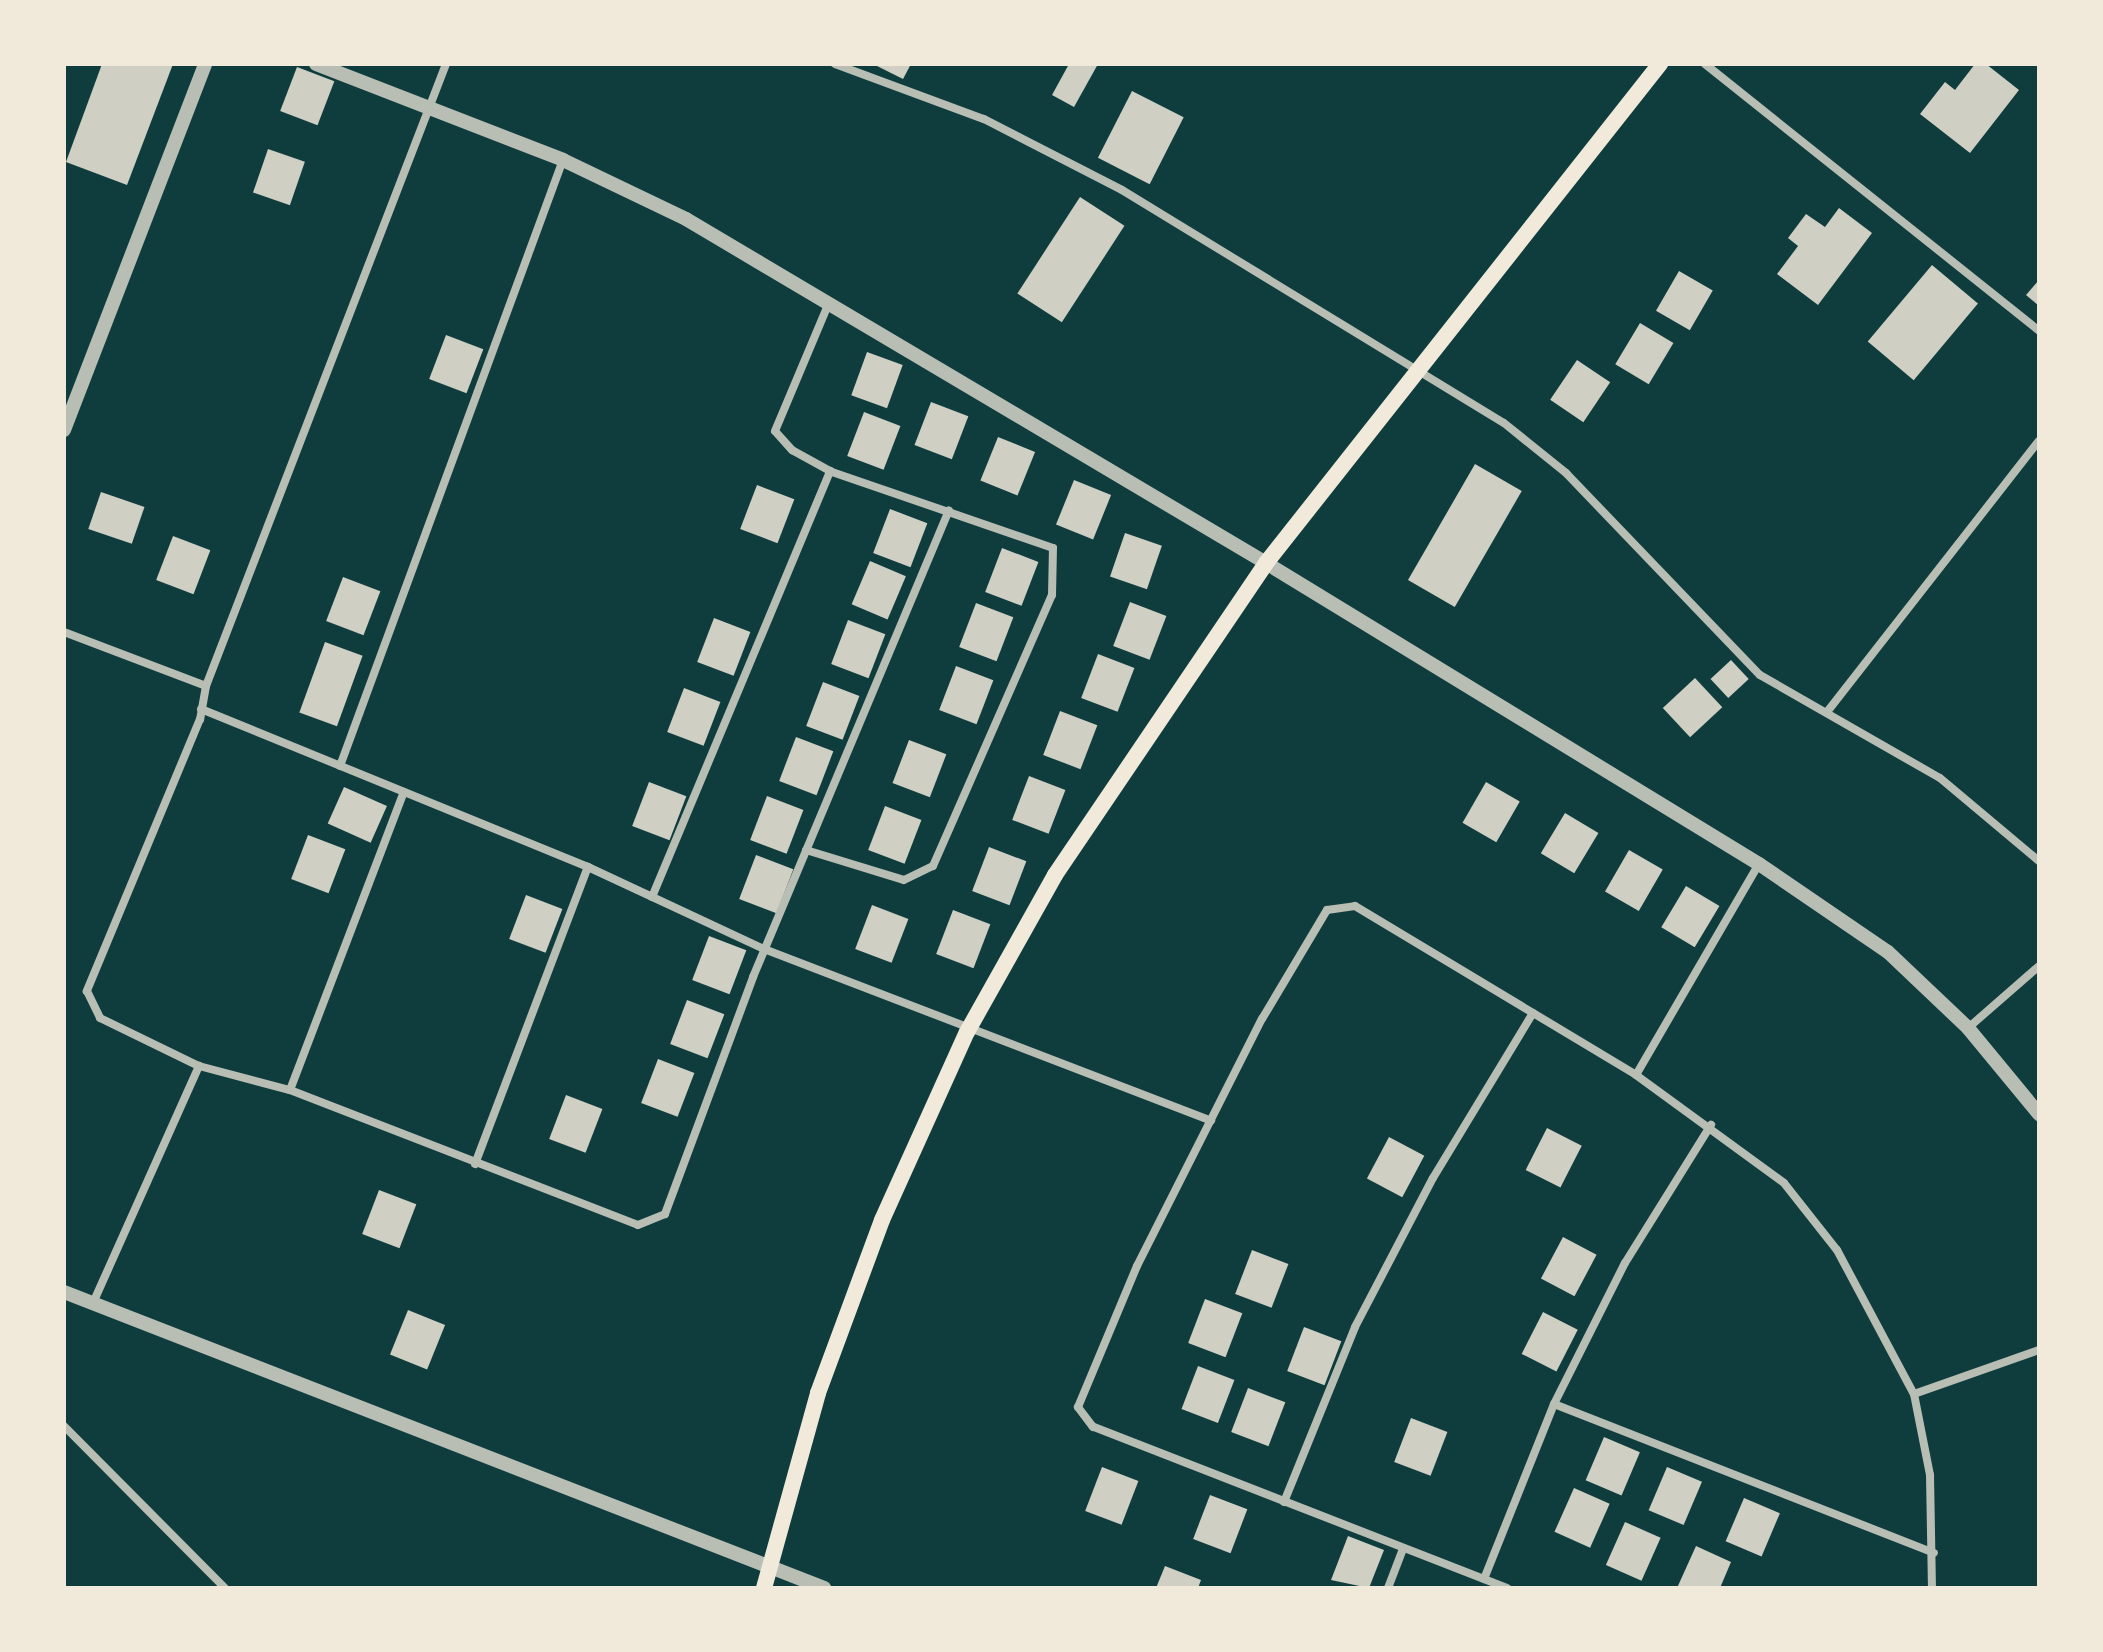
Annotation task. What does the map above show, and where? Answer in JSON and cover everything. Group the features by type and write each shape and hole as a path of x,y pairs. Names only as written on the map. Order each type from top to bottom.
{"main road":[{"path":"764,1588 818,1393 882,1220 969,1028 1055,875 1266,563 1660,64"}],"street":[{"path":"64,430 205,64"},
{"path":"316,64 563,160 686,219 1266,563 1759,864 1888,952 1968,1028 2039,1114"},
{"path":"446,64 206,686 201,709 87,991 100,1018 199,1066 290,1090 638,1225 665,1214 764,949 949,510"},
{"path":"835,64 984,119 1122,190 1504,423 1566,473 1760,675 1940,778 2039,861"},
{"path":"1705,64 2039,331"},
{"path":"340,766 563,160"},
{"path":"806,850 904,880 933,866 1052,595 1053,548 830,471 792,450 775,431 828,305"},
{"path":"1827,712 2039,441"},
{"path":"652,897 830,471"},
{"path":"64,632 206,686"},
{"path":"201,709 588,867 764,949 1211,1121"},
{"path":"290,1090 404,792"},
{"path":"1636,1075 1759,864"},
{"path":"475,1164 588,867"},
{"path":"1507,1588 1093,1427 1078,1407 1137,1266 1211,1121 1327,910 1355,906 1636,1075 1711,1125 1784,1183 1837,1250 1914,1394 1930,1475 1934,1553 1932,1588"},
{"path":"1968,1028 2039,966"},
{"path":"1284,1502 1355,1327 1433,1178 1533,1013"},
{"path":"93,1303 199,1066"},
{"path":"1484,1579 1554,1404 1625,1263 1711,1125"},
{"path":"64,1292 824,1588"},
{"path":"1914,1394 2039,1350"},
{"path":"1554,1404 1934,1553"},
{"path":"64,1426 225,1588"},
{"path":"1388,1588 1403,1549"}],"building":[{"path":"102,64 173,64 127,185 66,162"},
{"path":"873,64 911,64 903,79"},
{"path":"1069,64 1098,64 1074,107 1052,95"},
{"path":"1975,64 1986,64 2019,90 1970,153 1920,114 1945,82 1955,90"},
{"path":"297,67 334,81 317,125 280,111"},
{"path":"1132,91 1184,117 1150,184 1098,158"},
{"path":"268,149 305,162 290,205 253,192"},
{"path":"1080,197 1124,226 1062,322 1017,293"},
{"path":"1839,208 1872,233 1818,305 1777,274 1798,246 1788,238 1806,214 1825,227"},
{"path":"1932,265 1978,304 1914,380 1868,342"},
{"path":"1679,271 1713,291 1690,330 1656,311"},
{"path":"2039,280 2039,306 2026,295"},
{"path":"1640,323 1673,343 1649,384 1615,364"},
{"path":"446,335 483,349 466,393 429,379"},
{"path":"867,352 903,365 887,408 851,395"},
{"path":"1577,360 1610,382 1583,422 1550,400"},
{"path":"931,402 968,416 952,459 915,445"},
{"path":"864,412 900,426 884,470 847,456"},
{"path":"998,437 1035,452 1017,496 980,481"},
{"path":"1475,464 1522,491 1455,607 1408,580"},
{"path":"1074,480 1111,495 1093,539 1056,525"},
{"path":"757,485 794,499 777,543 740,529"},
{"path":"101,492 144,507 132,544 88,529"},
{"path":"890,509 927,523 910,567 873,553"},
{"path":"1125,533 1162,546 1147,589 1110,576"},
{"path":"173,536 210,550 193,594 156,580"},
{"path":"1002,548 1038,562 1022,606 985,592"},
{"path":"870,561 906,576 888,620 852,604"},
{"path":"343,577 380,591 363,635 326,621"},
{"path":"1130,602 1166,616 1150,660 1113,646"},
{"path":"976,603 1013,617 996,661 959,647"},
{"path":"714,618 750,632 734,676 697,662"},
{"path":"848,620 885,634 868,678 831,664"},
{"path":"325,642 363,656 337,726 299,712"},
{"path":"1098,654 1134,668 1118,712 1081,698"},
{"path":"1731,660 1749,679 1728,698 1711,679"},
{"path":"956,666 993,680 976,724 939,710"},
{"path":"1695,678 1722,707 1690,737 1663,708"},
{"path":"823,682 859,696 843,740 806,726"},
{"path":"684,688 720,702 704,746 667,732"},
{"path":"1060,711 1097,725 1080,769 1043,755"},
{"path":"796,737 833,751 816,795 779,781"},
{"path":"909,740 946,754 930,797 893,783"},
{"path":"1029,776 1065,790 1049,834 1012,820"},
{"path":"649,782 686,796 669,840 632,826"},
{"path":"1486,782 1520,802 1496,842 1462,823"},
{"path":"344,787 387,806 371,843 328,824"},
{"path":"767,796 803,810 787,854 750,840"},
{"path":"885,806 921,820 905,864 868,850"},
{"path":"1565,813 1598,833 1574,873 1541,853"},
{"path":"308,835 345,849 328,893 291,879"},
{"path":"989,847 1026,861 1009,905 972,891"},
{"path":"1629,850 1663,870 1639,911 1605,892"},
{"path":"756,855 793,869 776,913 739,899"},
{"path":"1686,886 1719,906 1695,947 1661,927"},
{"path":"526,895 562,909 546,953 509,939"},
{"path":"872,905 908,919 892,963 855,949"},
{"path":"953,910 990,924 973,968 936,954"},
{"path":"709,936 746,950 729,994 692,980"},
{"path":"687,1000 724,1014 707,1058 670,1044"},
{"path":"658,1059 694,1073 678,1117 641,1103"},
{"path":"566,1095 602,1109 586,1153 549,1139"},
{"path":"1547,1128 1582,1146 1560,1188 1526,1170"},
{"path":"1389,1137 1424,1156 1402,1197 1367,1178"},
{"path":"379,1190 416,1204 399,1248 362,1234"},
{"path":"1563,1237 1597,1255 1574,1296 1541,1278"},
{"path":"1252,1250 1288,1264 1272,1308 1235,1294"},
{"path":"1205,1299 1242,1313 1225,1357 1188,1343"},
{"path":"408,1310 445,1325 427,1369 390,1355"},
{"path":"1543,1312 1578,1330 1556,1372 1522,1354"},
{"path":"1304,1327 1341,1341 1324,1385 1287,1371"},
{"path":"1198,1366 1234,1380 1218,1423 1182,1409"},
{"path":"1248,1388 1285,1402 1268,1446 1231,1432"},
{"path":"1411,1418 1447,1432 1431,1476 1394,1462"},
{"path":"1604,1437 1640,1452 1622,1496 1586,1480"},
{"path":"1102,1467 1138,1481 1122,1525 1085,1511"},
{"path":"1667,1467 1702,1482 1684,1525 1649,1510"},
{"path":"1574,1488 1610,1504 1590,1548 1554,1532"},
{"path":"1210,1495 1247,1509 1230,1553 1193,1539"},
{"path":"1744,1498 1780,1513 1762,1557 1726,1541"},
{"path":"1625,1522 1661,1538 1642,1581 1606,1565"},
{"path":"1348,1536 1384,1550 1369,1588 1331,1580"},
{"path":"1696,1546 1731,1562 1720,1588 1677,1588"},
{"path":"1165,1566 1201,1580 1198,1588 1156,1588"}]}
